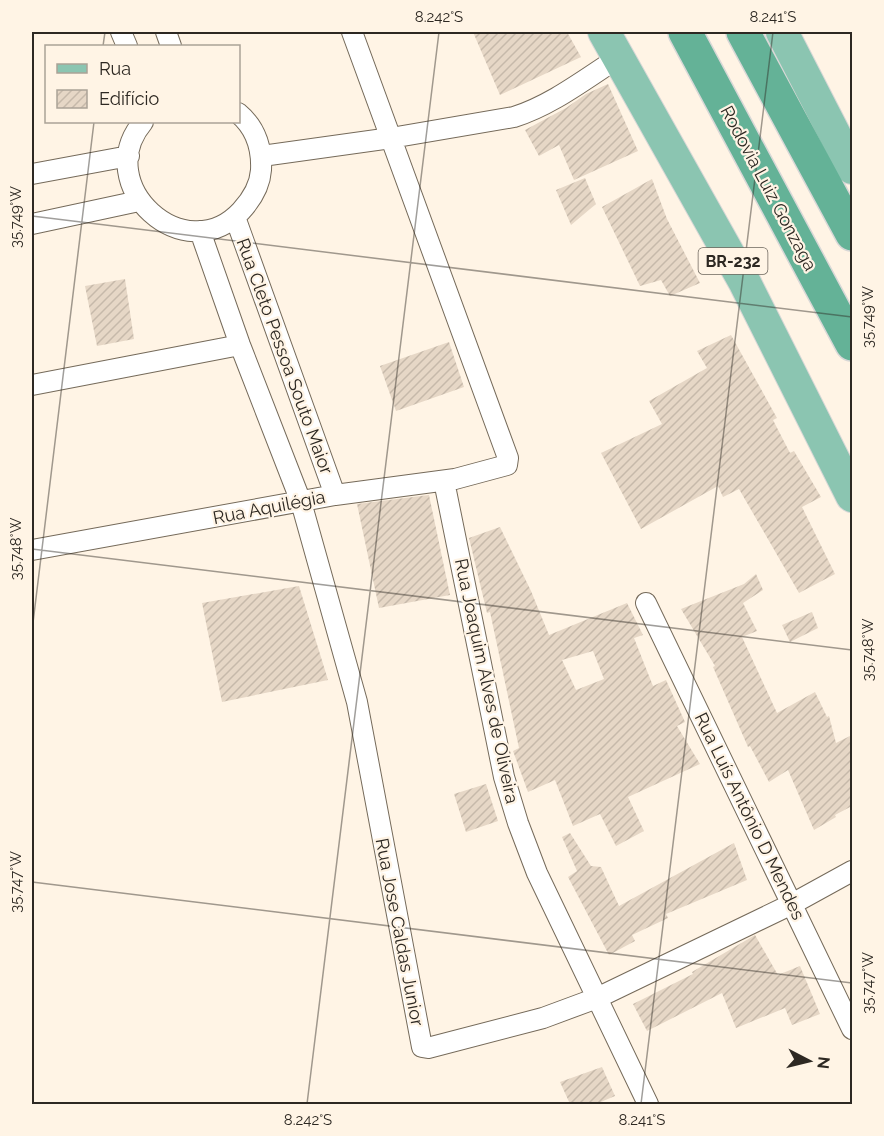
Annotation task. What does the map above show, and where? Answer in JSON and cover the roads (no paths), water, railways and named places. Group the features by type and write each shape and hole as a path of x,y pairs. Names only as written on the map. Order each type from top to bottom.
{"highway":[{"name":"Rodovia Luiz Gonzaga","path":"685,32 852,344"},
{"path":"743,32 852,234"}],"main road":[{"path":"782,32 852,168"},
{"name":"BR-232","path":"611,44 745,283 852,496"}],"street":[{"path":"352,32 391,138"},
{"path":"262,156 391,138 514,117 546,103 611,44"},
{"path":"142,123 133,139 129,156 132,187 151,214 166,224 183,230 200,231 219,226 235,217 251,201 260,179 262,156 256,136 240,115"},
{"name":"Rua Aquilégia","path":"32,550 335,495 444,481 507,465 508,458 391,138"},
{"path":"32,174 129,156"},
{"path":"32,224 140,201"},
{"name":"Rua Cleto Pessoa Souto Maior","path":"235,217 335,495"},
{"name":"Rua Cleto Pessoa Souto Maior","path":"200,231 240,345 300,502"},
{"path":"32,386 240,345"},
{"name":"Rua Joaquim Alves de Oliveira","path":"444,481 504,777 518,823 537,873 648,1104"},
{"name":"Rua Jose Caldas Junior","path":"300,502 357,702 422,1047 428,1048 543,1018 597,998 792,904 852,871"},
{"name":"Rua Luís Antônio D Mendes","path":"646,603 852,1029"}]}
